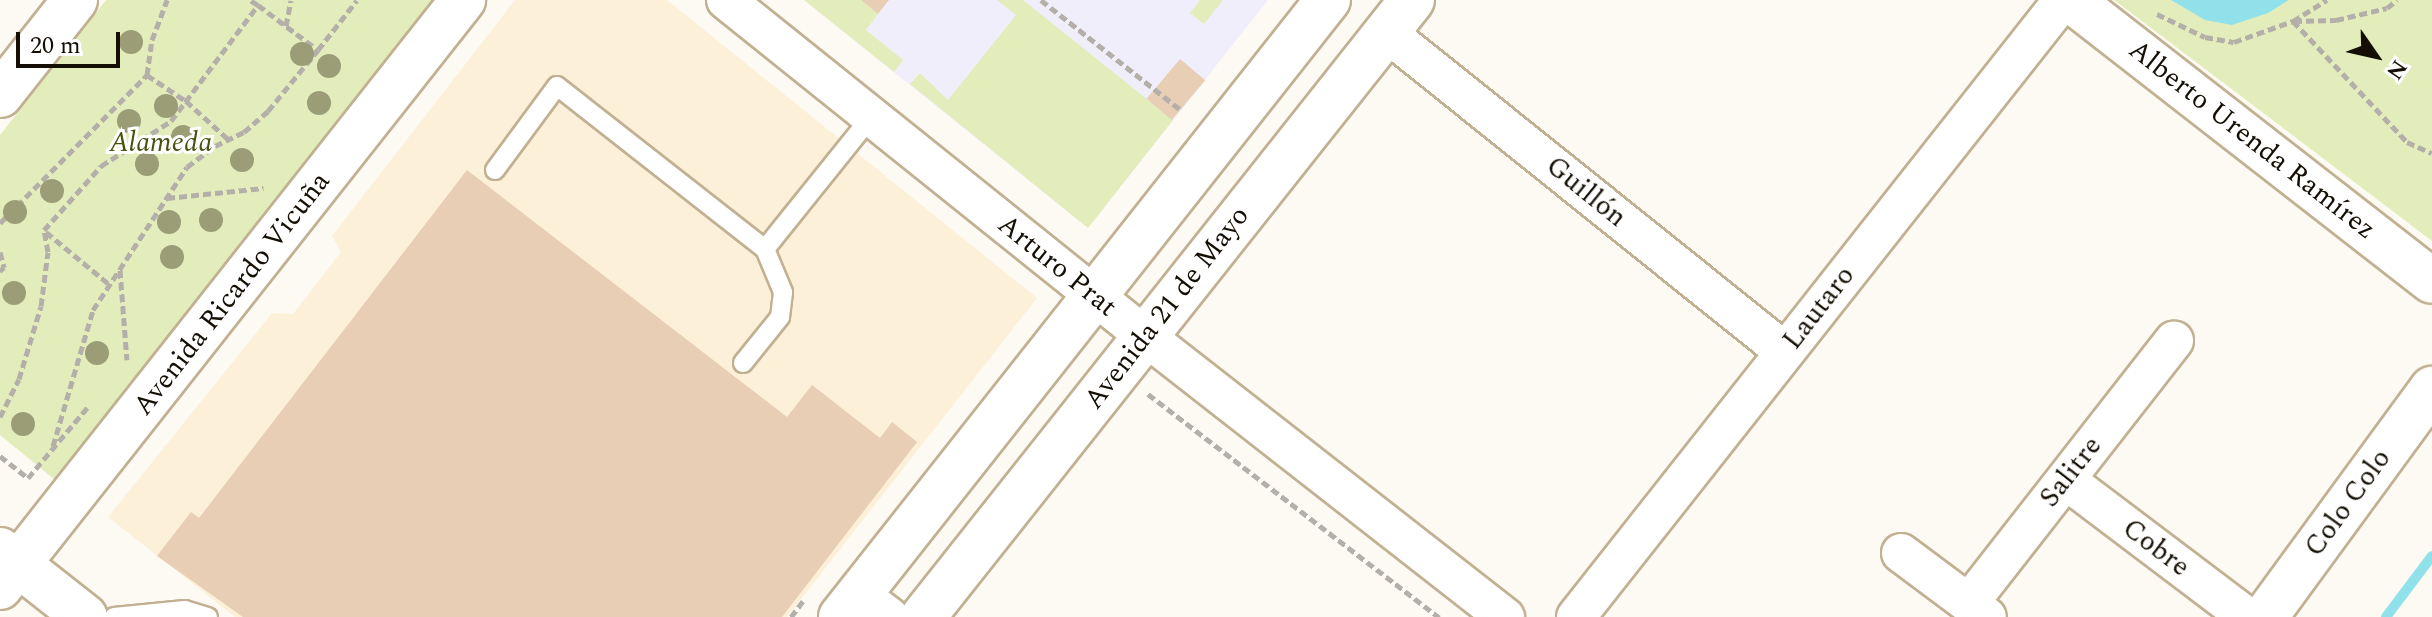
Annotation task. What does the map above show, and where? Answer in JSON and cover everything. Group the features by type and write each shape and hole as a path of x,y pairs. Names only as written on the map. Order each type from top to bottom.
{"street":[{"path":"0,95 75,0"},
{"name":"Avenida Ricardo Vicuña","path":"6,567 463,0"},
{"name":"Arturo Prat","path":"726,0 1094,296 1505,617"},
{"path":"863,609 1094,296 1328,0"},
{"name":"Lautaro","path":"1576,617 2063,0"},
{"name":"Alberto Urenda Ramírez","path":"2071,0 2432,281"},
{"name":"Guillón","path":"1399,16 1785,352"},
{"name":"Avenida 21 de Mayo","path":"923,617 1399,16"},
{"name":"Salitre","path":"1978,610 2066,480 2174,341"},
{"name":"Colo Colo","path":"2265,617 2432,389"},
{"name":"Cobre","path":"2066,480 2247,617"},
{"path":"1901,553 1978,610"},
{"path":"6,567 85,617"}],"lane":[{"path":"495,170 557,86 765,249 783,292 780,317 743,363"},
{"path":"765,249 872,116"},
{"path":"114,617 185,610 208,617"}],"path":[{"path":"0,223 147,75 152,40 167,0"},
{"path":"250,0 318,50"},
{"path":"286,26 291,0"},
{"path":"52,449 93,310 187,167 244,132 268,111 357,0"},
{"path":"1041,0 1181,110"},
{"path":"2149,7 2205,37 2234,42 2293,21 2327,0"},
{"path":"2293,21 2336,20 2387,8 2397,0"},
{"path":"44,230 101,166 171,121 258,5"},
{"path":"2293,21 2407,142 2432,153"},
{"path":"147,75 186,101 229,140"},
{"path":"167,198 268,188"},
{"path":"44,230 110,285"},
{"path":"0,417 19,379 41,306 48,252 44,230"},
{"path":"0,252 4,267 0,271"},
{"path":"120,270 127,360"},
{"path":"1118,370 1439,617"}],"shaded area":[{"path":"515,0 667,0 1037,298 787,617 235,617 108,517 272,313 293,314 341,252 332,236"},
{"path":"804,0 1268,0 1088,228"}],"green space":[{"name":"Alameda","path":"106,0 441,0 60,484 0,435 0,135"},
{"path":"804,0 861,0 878,14 866,30 903,60 894,72"},
{"path":"997,0 1023,0 1173,120 1088,228 910,84 920,73 948,100 1016,15"},
{"path":"1200,0 1223,0 1204,24 1190,13"},
{"path":"2114,0 2432,0 2432,241"}],"water":[{"path":"2171,0 2289,0 2268,13 2232,25 2205,20"}],"building":[{"path":"861,0 889,0 878,14"},
{"path":"1180,59 1205,80 1172,120 1147,99"},
{"path":"467,170 787,417 812,385 880,438 892,422 917,442 782,617 243,617 157,556 191,512 199,518"}],"waterway":[{"path":"2386,617 2432,556"}]}
